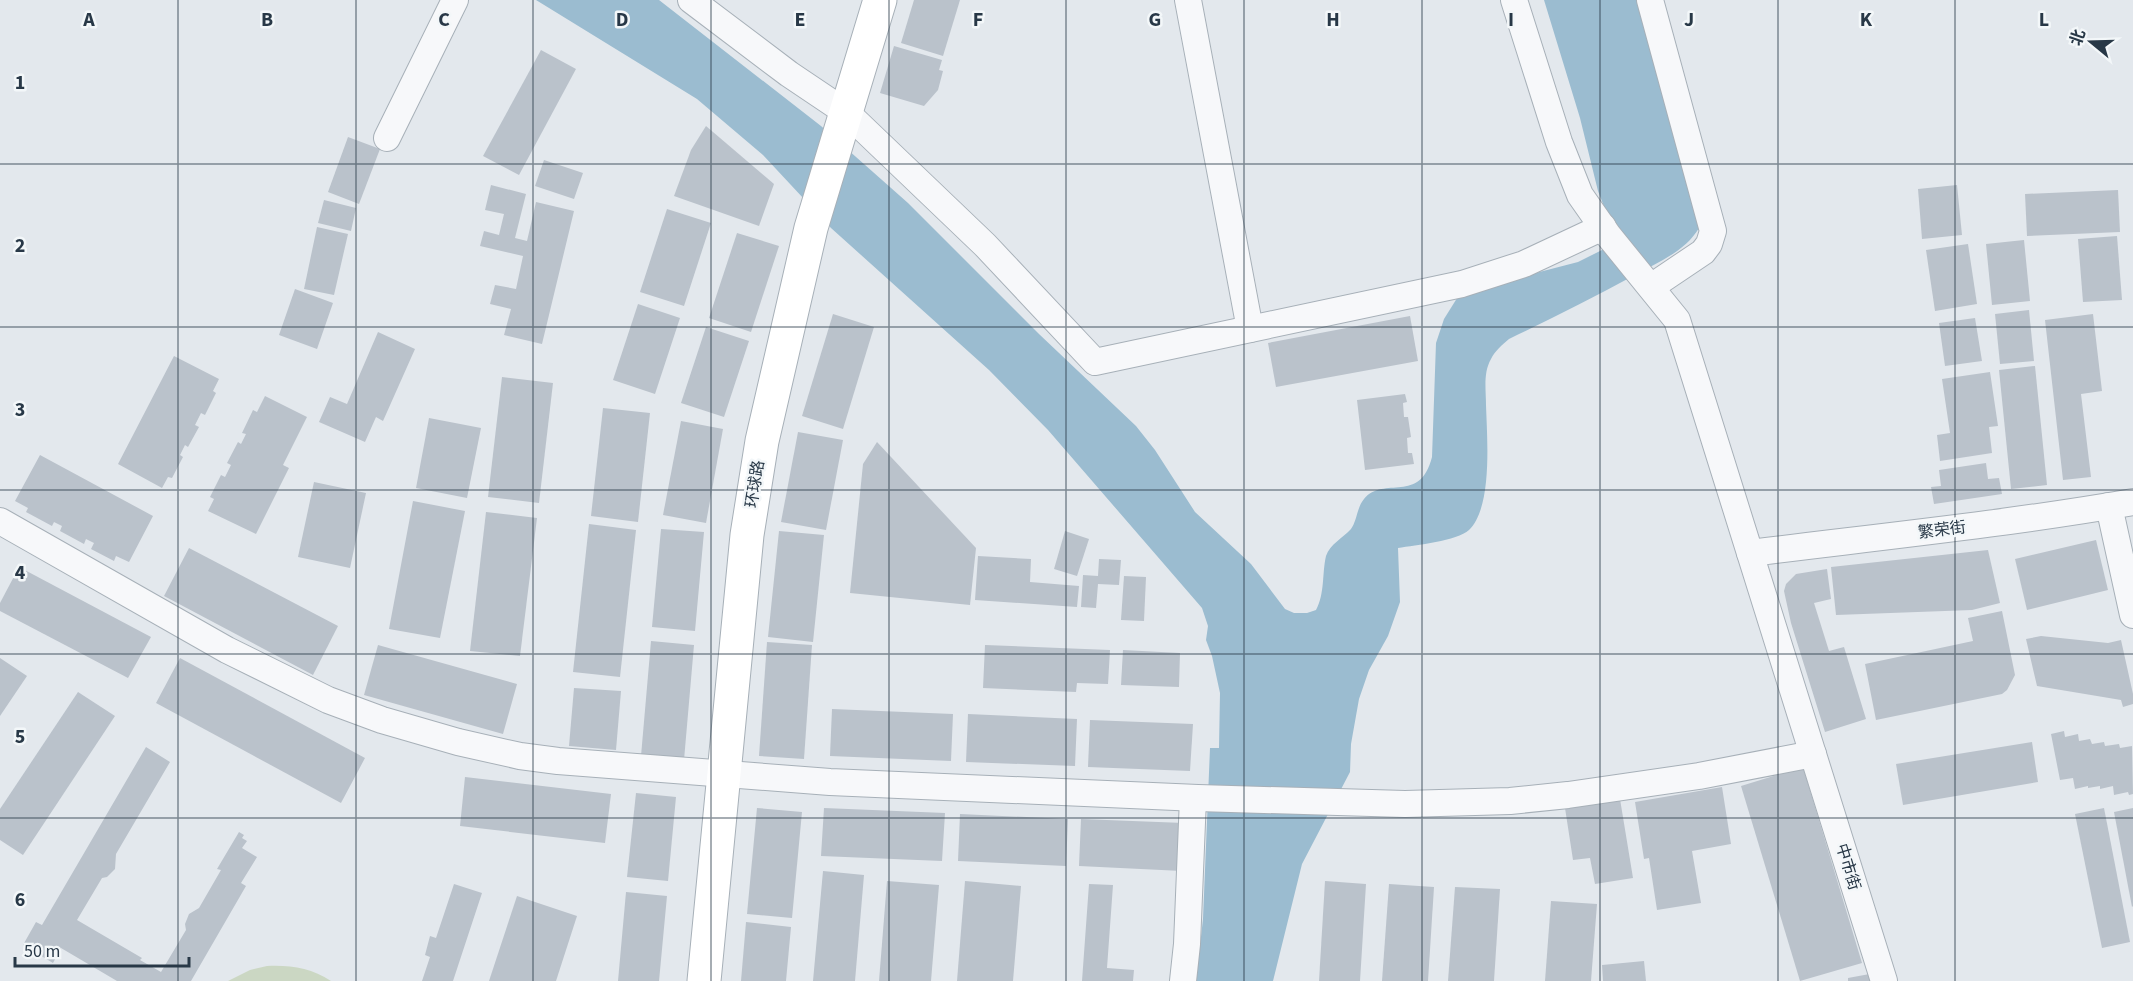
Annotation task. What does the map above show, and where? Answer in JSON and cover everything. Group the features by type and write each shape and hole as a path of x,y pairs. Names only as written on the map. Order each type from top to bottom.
{"street":[{"path":"387,138 455,0"},
{"path":"691,0 845,119 985,245 1095,362 1462,284 1524,264 1606,231"},
{"name":"环球路","path":"704,981 747,536 762,441 811,228 880,0"},
{"path":"1188,0 1250,329"},
{"name":"中市街","path":"1514,0 1559,142 1580,195 1677,320 1884,981"},
{"path":"1648,283 1703,252 1709,244 1713,231 1650,0"},
{"path":"2121,504 2133,615"},
{"name":"繁荣街","path":"1750,553 1985,524 2121,504"},
{"path":"0,521 227,650 328,700 382,720 458,742 520,756 558,761 842,782 1195,798 1452,804 1568,795 1688,777 1813,754"},
{"path":"1183,981 1195,798"}],"green space":[{"path":"267,966 300,968 331,981 228,981 250,970"}],"water":[{"path":"536,0 659,0 821,126 908,203 1039,334 1136,426 1155,450 1195,512 1251,564 1285,609 1294,613 1307,613 1316,610 1319,604 1328,552 1351,529 1364,499 1372,492 1381,489 1410,485 1426,472 1432,457 1436,343 1444,319 1459,295 1466,291 1578,262 1602,250 1616,237 1598,191 1580,118 1544,0 1637,0 1673,117 1699,228 1686,244 1669,256 1509,339 1499,348 1488,364 1485,388 1487,471 1482,505 1477,519 1463,534 1436,542 1398,548 1400,602 1388,636 1369,670 1359,699 1351,744 1350,772 1302,864 1273,981 1196,981 1203,919 1210,748 1219,748 1220,693 1206,640 1208,626 1202,608 1048,430 989,370 831,228 763,155 697,99"}],"building":[{"path":"914,0 960,0 943,56 901,43"},
{"path":"894,46 942,60 939,70 943,71 938,90 924,106 880,93"},
{"path":"541,50 576,69 519,175 483,156"},
{"path":"706,126 774,184 759,226 674,196 691,150"},
{"path":"348,137 380,149 359,204 328,192"},
{"path":"544,160 583,173 574,199 535,186"},
{"path":"491,185 526,194 515,238 527,241 536,202 574,211 542,344 504,335 511,309 490,304 495,285 516,289 523,256 480,246 484,231 499,235 504,214 485,210"},
{"path":"1957,185 1962,235 1922,239 1918,189"},
{"path":"2118,190 2120,232 2027,236 2025,194"},
{"path":"324,200 356,208 351,231 318,223"},
{"path":"667,209 711,223 684,306 640,292"},
{"path":"317,227 348,234 334,295 304,289"},
{"path":"737,233 779,246 751,332 709,318"},
{"path":"2117,236 2122,300 2083,302 2078,239"},
{"path":"2024,240 2030,301 1992,305 1986,244"},
{"path":"1968,244 1977,304 1935,311 1926,250"},
{"path":"295,289 333,303 317,349 279,335"},
{"path":"638,304 680,318 655,394 613,380"},
{"path":"2029,310 2034,361 2000,364 1995,314"},
{"path":"833,314 874,327 843,429 802,416"},
{"path":"2093,314 2102,391 2081,394 2091,477 2063,480 2045,320"},
{"path":"1410,316 1418,361 1276,387 1268,343"},
{"path":"1975,318 1982,361 1945,366 1939,323"},
{"path":"706,327 749,341 724,417 681,403"},
{"path":"378,332 415,349 383,421 376,417 365,442 319,422 330,397 347,404"},
{"path":"174,356 219,379 213,391 216,393 205,415 201,413 195,425 199,427 188,447 185,445 180,455 183,457 172,478 168,477 162,488 118,464"},
{"path":"2035,366 2047,485 2011,489 1999,370"},
{"path":"1990,372 1998,426 1989,427 1992,453 1940,461 1937,435 1950,433 1942,379"},
{"path":"502,377 553,383 539,503 488,497"},
{"path":"1405,394 1407,402 1403,403 1404,417 1408,417 1411,437 1407,438 1408,453 1412,453 1414,464 1365,470 1357,400"},
{"path":"265,396 307,417 283,465 289,468 256,534 208,511 214,499 210,497 221,475 225,477 231,465 227,463 238,442 241,444 246,434 242,433 253,410 257,412"},
{"path":"603,408 650,413 638,522 591,516"},
{"path":"429,418 481,428 467,498 416,488"},
{"path":"681,421 723,429 706,523 663,515"},
{"path":"798,432 843,440 826,530 781,522"},
{"path":"877,442 976,548 970,605 850,593 863,464"},
{"path":"40,455 153,516 129,562 116,556 114,561 91,549 94,543 86,539 84,544 60,531 62,526 54,522 52,526 26,512 28,508 15,501"},
{"path":"1986,463 1988,479 1999,478 2002,494 1934,504 1931,487 1941,486 1939,470"},
{"path":"314,482 366,493 350,568 298,557"},
{"path":"413,501 465,511 440,638 389,629"},
{"path":"486,512 537,518 520,656 470,651"},
{"path":"589,524 636,530 620,677 573,672"},
{"path":"661,529 704,532 695,631 652,627"},
{"path":"779,531 824,535 813,642 768,637"},
{"path":"1065,531 1089,539 1077,576 1054,569"},
{"path":"2096,540 2108,590 2027,610 2015,559"},
{"path":"189,548 338,626 313,675 164,596"},
{"path":"1988,550 2000,603 1972,610 1836,615 1831,567"},
{"path":"978,556 1031,559 1030,582 1079,586 1077,607 975,600"},
{"path":"1099,559 1121,560 1119,585 1098,584 1096,608 1081,607 1083,575 1098,576"},
{"path":"19,567 151,637 128,678 0,611 0,603"},
{"path":"1827,569 1831,599 1814,603 1829,651 1844,647 1866,719 1825,732 1791,623 1784,591 1786,584 1796,574"},
{"path":"1124,576 1146,577 1144,621 1121,620"},
{"path":"2002,611 2015,675 2007,690 2002,694 1876,720 1865,664 1973,641 1968,618"},
{"path":"2041,636 2108,643 2121,640 2133,694 2133,704 2123,707 2121,700 2037,686 2026,639"},
{"path":"651,641 694,645 684,760 641,756"},
{"path":"767,642 812,645 804,759 759,756"},
{"path":"378,645 517,684 503,734 364,695"},
{"path":"985,645 1110,650 1108,684 1077,683 1076,692 983,688"},
{"path":"1123,650 1180,653 1179,687 1121,685"},
{"path":"0,658 27,676 0,716"},
{"path":"180,658 365,758 341,803 156,703"},
{"path":"574,688 621,691 616,750 569,746"},
{"path":"78,692 115,716 23,855 0,840 0,809"},
{"path":"832,709 953,714 951,761 830,756"},
{"path":"968,714 1077,719 1075,766 966,762"},
{"path":"1090,720 1193,724 1190,771 1088,767"},
{"path":"2064,731 2065,737 2078,734 2079,741 2090,739 2092,744 2104,742 2105,746 2119,744 2120,748 2132,746 2133,794 2129,795 2128,792 2114,795 2113,786 2100,789 2100,786 2088,788 2088,786 2075,789 2073,778 2060,780 2051,734"},
{"path":"2032,742 2038,782 1903,805 1896,764"},
{"path":"146,747 170,762 116,854 115,869 107,877 102,878 77,920 142,958 140,960 161,972 186,930 185,924 189,914 199,908 221,870 217,869 239,832 247,841 242,848 257,857 241,883 246,886 191,981 117,981 61,948 53,963 23,945 36,922 42,925"},
{"path":"1803,767 1862,963 1800,981 1741,786"},
{"path":"465,777 611,794 605,843 460,826"},
{"path":"1722,787 1731,844 1692,851 1701,903 1657,910 1649,858 1644,859 1635,802"},
{"path":"636,793 676,797 668,881 627,877"},
{"path":"1620,799 1633,878 1595,884 1590,858 1573,860 1565,808"},
{"path":"757,808 802,812 792,918 747,914"},
{"path":"824,808 945,813 942,861 821,856"},
{"path":"2104,808 2130,942 2102,948 2075,814"},
{"path":"2133,808 2133,906 2132,907 2114,812"},
{"path":"960,814 1068,819 1066,866 958,861"},
{"path":"1081,819 1184,823 1182,871 1079,866"},
{"path":"823,871 864,875 855,981 813,981"},
{"path":"887,881 939,885 931,981 879,981"},
{"path":"965,881 1021,886 1013,981 957,981"},
{"path":"1325,881 1366,884 1360,981 1319,981"},
{"path":"454,884 482,893 453,981 422,981 430,957 425,955 430,936 436,938"},
{"path":"1089,884 1113,885 1107,968 1134,970 1133,981 1082,981"},
{"path":"1389,884 1434,887 1428,981 1382,981"},
{"path":"1455,887 1500,889 1494,981 1448,981"},
{"path":"626,892 667,896 659,981 618,981"},
{"path":"517,896 577,916 556,981 489,981"},
{"path":"1551,901 1597,904 1591,981 1545,981"},
{"path":"746,922 791,927 786,981 741,981"},
{"path":"1644,961 1646,981 1603,981 1602,965"},
{"path":"1875,973 1876,981 1848,981 1848,978"}]}
